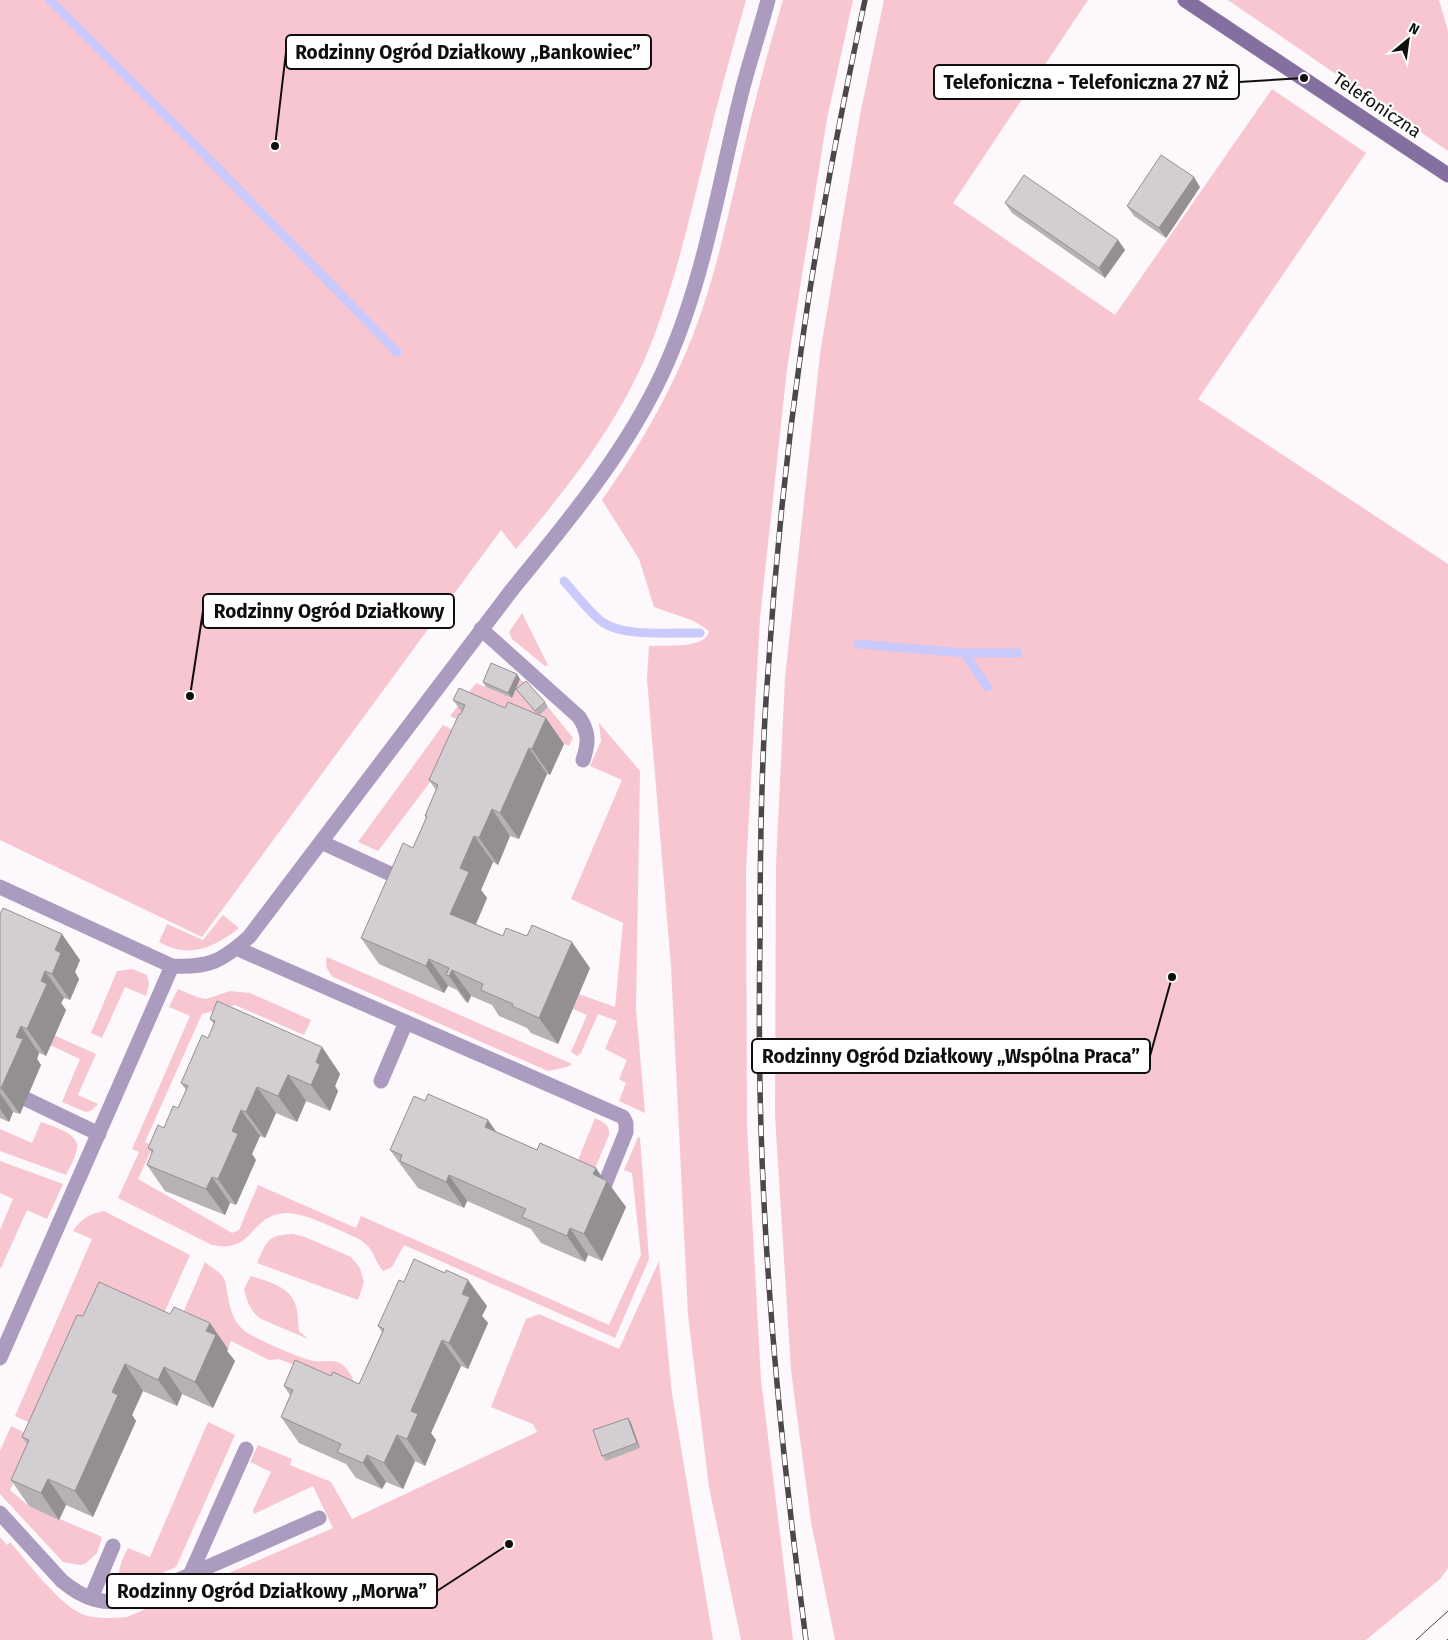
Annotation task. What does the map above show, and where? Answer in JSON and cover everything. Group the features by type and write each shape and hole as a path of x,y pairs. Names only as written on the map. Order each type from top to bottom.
{"street":[{"path":"0,887 172,966 194,967 214,962 236,948 249,936 482,628 586,499 621,448 662,374 685,316 706,250 742,90 768,0"},
{"name":"Telefoniczna","path":"1185,0 1448,175"},
{"path":"482,628 579,717 585,727 588,738 587,750 583,760"},
{"path":"321,842 414,884"},
{"path":"236,948 623,1117 626,1123 626,1132 602,1189"},
{"path":"0,1358 100,1134 172,966"},
{"path":"381,1081 406,1022"},
{"path":"26,1099 100,1134"},
{"path":"190,1575 246,1449"},
{"path":"0,1513 62,1581 73,1590 100,1602 117,1603 133,1600 319,1518"},
{"path":"91,1598 113,1546"}],"shaded area":[{"path":"0,0 746,0 720,93 673,280 646,356 620,408 571,481 516,549 501,530 202,937 0,840"},
{"path":"783,0 853,0 827,119 787,369 760,618 746,869 747,1126 761,1380 793,1640 741,1640 709,1487 688,1315 671,966 647,679 649,646 674,646 701,641 709,631 694,621 654,607 639,559 602,500 632,456 658,410 692,338 717,261 753,108"},
{"path":"884,0 1088,0 953,203 1115,315 1272,89 1366,153 1198,399 1448,564 1448,1568 1440,1579 1366,1640 835,1640 811,1522 791,1370 775,1116 776,865 785,678 820,354 860,115"},
{"path":"1228,0 1439,0 1448,31 1448,151"},
{"path":"522,613 548,665 545,666 512,639 509,632"},
{"path":"520,679 529,686 539,716 548,707 573,738 569,746 527,728 472,727 450,716 476,683 512,698"},
{"path":"599,723 640,771 636,1009 645,1113 619,1101 626,1083 619,1079 627,1060 605,1049 617,1021 598,1014 581,1053 577,1056 571,1052 587,1015 573,1009 579,994 615,1007 623,923 571,899 622,780 590,766 601,741"},
{"path":"443,725 465,736 378,851 358,842"},
{"path":"223,915 239,928 211,946 201,949 181,950 159,942 167,924 203,940"},
{"path":"327,957 572,1064 548,1071 333,977 327,968"},
{"path":"132,969 147,975 149,984 146,996 125,987 102,1038 91,1033 117,971"},
{"path":"178,989 206,999 230,991 250,993 311,1020 304,1035 235,1005 202,1014 145,1142 153,1146 138,1179 232,1233 239,1230 258,1185 356,1228 361,1216 609,1325 641,1255 632,1173 624,1170 638,1137 640,1138 649,1259 615,1338 404,1245 392,1267 383,1271 371,1250 363,1242 331,1226 302,1215 285,1213 273,1216 264,1221 244,1240 236,1244 226,1246 212,1245 118,1198 139,1152 132,1149 190,1016 169,1007"},
{"path":"54,1035 96,1054 78,1095 98,1104 92,1110 86,1112 62,1102 80,1059 50,1045"},
{"path":"595,1118 607,1126 609,1135 589,1183 572,1175"},
{"path":"41,1122 65,1131 75,1139 77,1149 66,1175 0,1151 0,1129 32,1143"},
{"path":"0,1161 63,1184 47,1219 27,1210 1,1268 0,1230 13,1199 0,1193"},
{"path":"104,1211 190,1255 158,1327 146,1305 98,1285 48,1400 54,1434 15,1416 92,1239 73,1231 86,1217"},
{"path":"293,1234 305,1237 351,1257 360,1268 364,1282 358,1300 257,1263 269,1241 278,1236"},
{"path":"659,1261 672,1394 713,1640 0,1640 0,1537 7,1545 10,1542 57,1595 78,1612 98,1618 127,1617 333,1528 313,1486 254,1514 253,1510 271,1472 250,1462 258,1445 292,1459 290,1465 331,1482 352,1519 537,1432 533,1424 491,1407 526,1319 539,1314 619,1349"},
{"path":"205,1262 224,1279 229,1304 239,1326 249,1334 290,1353 313,1361 338,1362 351,1375 361,1402 327,1378 279,1359 269,1360 231,1341 228,1349 174,1334"},
{"path":"251,1276 280,1287 291,1296 297,1310 299,1331 308,1339 261,1319 254,1313 244,1289"},
{"path":"208,1422 235,1435 176,1567 137,1584 128,1585 122,1583 119,1573 120,1567 128,1548 150,1557"},
{"path":"11,1426 34,1437 10,1490 29,1506 100,1536 102,1538 97,1553 85,1564 63,1562 0,1494 0,1451"}],"building":[{"path":"1161,155 1194,177 1159,228 1127,206"},
{"path":"1024,175 1118,240 1099,268 1005,203"},
{"path":"491,663 517,674 508,693 483,682"},
{"path":"526,681 545,702 535,711 516,689"},
{"path":"459,688 505,708 508,702 546,718 532,749 529,748 500,813 492,809 479,838 474,836 460,868 469,872 450,914 503,936 506,928 527,936 532,925 572,942 539,1018 481,990 483,984 452,970 449,976 446,975 449,968 429,959 426,966 361,938 403,843 413,848 427,816 425,816 438,785 429,780 459,714 461,714 465,705 453,700"},
{"path":"3,908 62,934 55,950 61,953 52,974 45,971 41,981 47,984 27,1029 21,1026 16,1037 23,1039 0,1088 0,914"},
{"path":"217,1001 322,1047 316,1062 320,1065 311,1085 288,1075 278,1096 257,1087 246,1112 241,1110 232,1131 238,1134 218,1179 212,1177 206,1189 147,1165 153,1150 148,1148 158,1125 164,1128 173,1106 178,1108 188,1086 181,1083 202,1035 208,1038 215,1021 210,1019"},
{"path":"428,1094 488,1120 485,1127 537,1150 540,1143 596,1168 593,1174 607,1181 584,1234 570,1228 567,1236 522,1217 526,1209 449,1175 446,1182 400,1161 402,1155 390,1150 414,1096 425,1101"},
{"path":"414,1259 445,1273 446,1270 468,1280 462,1294 470,1297 449,1343 442,1340 411,1411 418,1414 407,1439 397,1435 384,1463 367,1455 363,1463 337,1452 341,1444 281,1417 293,1390 284,1386 295,1360 331,1376 333,1372 359,1384 384,1329 378,1326 399,1280 404,1282"},
{"path":"99,1282 170,1314 174,1307 210,1323 206,1331 216,1335 195,1382 164,1367 158,1380 125,1364 112,1392 118,1395 75,1491 48,1479 41,1493 11,1480 29,1440 22,1437 77,1315 83,1316"},
{"path":"628,1418 637,1443 602,1456 593,1430"}],"waterway":[{"path":"50,0 397,352"},
{"path":"564,581 601,621 610,626 635,632 700,633"},
{"path":"858,644 965,653 1018,653"},
{"path":"965,653 987,687"}],"tram line":[{"path":"1416,1640 1448,1611"}],"railway":[{"path":"806,1640 777,1384 763,1192 759,1033 762,771 774,592 786,471 807,307 838,131 865,0"}],"place":[{"name":"Telefoniczna - Telefoniczna 27 NŻ","path":"1304,78"},
{"name":"Rodzinny Ogród Działkowy „Bankowiec”","path":"275,146"},
{"name":"Rodzinny Ogród Działkowy","path":"190,696"},
{"name":"Rodzinny Ogród Działkowy „Wspólna Praca”","path":"1172,977"},
{"name":"Rodzinny Ogród Działkowy „Morwa”","path":"509,1544"}]}
